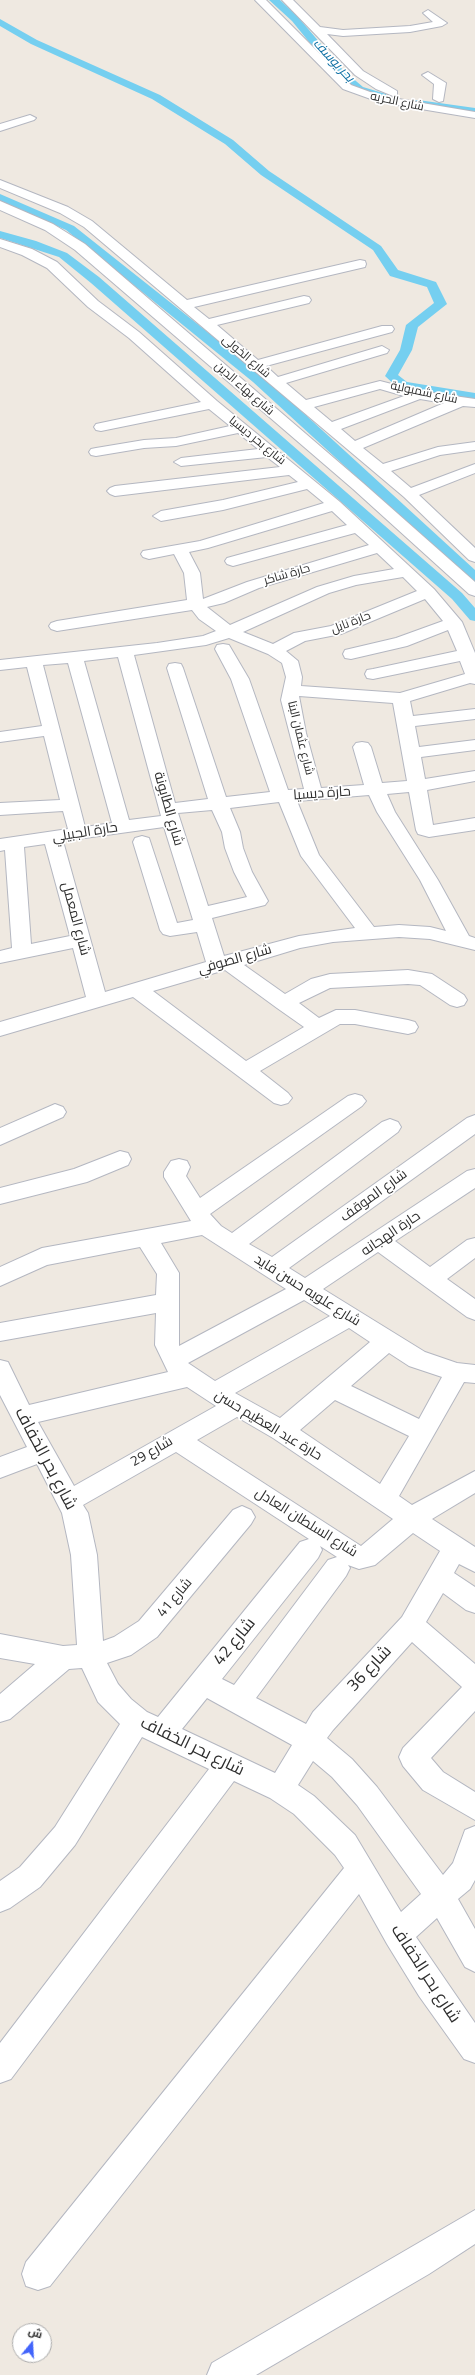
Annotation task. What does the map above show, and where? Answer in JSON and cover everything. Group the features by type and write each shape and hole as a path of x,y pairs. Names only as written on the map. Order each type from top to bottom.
{"street":[{"name":"شارع الحريه","path":"260,0 347,87 379,99 475,115"},
{"path":"287,0 359,73 380,87 404,95 475,104"},
{"path":"315,30 343,33 370,32 410,29 442,23 428,12"},
{"path":"428,75 440,83 439,99"},
{"path":"0,128 30,118"},
{"name":"شارع الخولى","path":"0,184 64,210 81,219 409,494 475,557"},
{"name":"شارع بهاء الدين","path":"0,205 12,216 66,237 111,273 358,486 475,591"},
{"name":"شارع بحر ديسيا","path":"0,243 27,252 52,265 93,304 134,335 212,404 310,484 358,527 428,592 454,622 475,677"},
{"path":"184,305 360,264"},
{"path":"206,324 304,300"},
{"path":"255,365 387,329"},
{"path":"276,382 382,350"},
{"name":"شارع شمبولية","path":"303,405 380,385 419,395 468,402"},
{"path":"330,428 419,395"},
{"path":"353,447 468,402"},
{"path":"102,427 212,404"},
{"path":"96,452 144,444 176,442 241,428"},
{"path":"381,470 438,451 475,446"},
{"path":"181,462 272,452"},
{"path":"115,491 293,470"},
{"path":"409,494 473,470"},
{"path":"161,516 223,505 310,484"},
{"path":"149,554 202,545 335,506"},
{"path":"233,561 358,527"},
{"path":"179,548 192,573 196,604"},
{"name":"حارة شاكر","path":"57,626 218,600 253,585 379,548"},
{"path":"0,665 125,652 206,640 229,632 323,590 354,581 406,572"},
{"name":"حارة نايل","path":"274,650 300,637 335,630 428,592"},
{"name":"شارع عثمان البنا","path":"196,604 209,619 229,632 274,650 290,661 293,669 290,700 297,733 314,794"},
{"path":"351,654 401,642 454,622"},
{"path":"224,649 238,675 283,797 310,856 368,932"},
{"name":"شارع الطابونة","path":"125,652 169,815 202,920 222,964"},
{"path":"373,674 467,654"},
{"path":"75,657 122,827"},
{"path":"34,662 78,834"},
{"path":"142,842 170,930 258,901 243,872 231,832 219,804 175,668"},
{"path":"291,690 401,698 475,677"},
{"path":"401,698 416,786 426,831 475,824"},
{"path":"405,722 475,714"},
{"path":"0,737 52,730"},
{"path":"410,753 475,745"},
{"path":"362,746 376,790 389,818 468,942"},
{"name":"حارة ديسيا","path":"169,815 219,804 314,794 416,786 475,776"},
{"path":"0,809 71,804"},
{"name":"حارة الجبيلي","path":"7,844 122,827 169,815"},
{"name":"شارع المعمل","path":"53,838 97,1000"},
{"path":"7,844 22,952"},
{"name":"شارع الصوفي","path":"0,1029 299,942 368,932 399,931 422,933 468,942"},
{"path":"1,957 81,940"},
{"path":"222,964 284,1003 318,1027"},
{"path":"284,1003 318,984 330,981 408,977 424,979 457,1000"},
{"path":"136,989 281,1098"},
{"path":"244,1071 329,1020 346,1016 408,1027"},
{"path":"0,1277 42,1257 146,1237 201,1219 355,1100"},
{"path":"0,1137 55,1112"},
{"name":"شارع الموقف","path":"272,1269 475,1123"},
{"path":"233,1244 390,1127"},
{"path":"0,1196 79,1176 120,1159"},
{"name":"شارع علويه حسن فايد","path":"179,1167 175,1172 175,1177 201,1219 233,1244 417,1359 466,1373"},
{"name":"حارة الهجانه","path":"22,1416 181,1368 380,1242 475,1177"},
{"path":"146,1237 168,1273 167,1345 181,1368"},
{"path":"380,1242 430,1279 470,1300"},
{"path":"430,1279 475,1246"},
{"path":"0,1332 168,1302"},
{"path":"214,1393 349,1317"},
{"path":"282,1431 387,1341"},
{"name":"حارة عبد العظيم حسن","path":"181,1368 214,1393 282,1431 465,1554"},
{"name":"شارع بحر الخفاف","path":"0,1369 22,1416 44,1451 70,1500 79,1526 84,1555 91,1656 99,1677 108,1693 121,1708 137,1721 161,1734 280,1789 304,1805 325,1824 345,1845 362,1869 397,1934 430,1986 475,2048"},
{"path":"384,1499 424,1432 466,1373"},
{"path":"333,1387 381,1413 424,1432"},
{"name":"شارع 29","path":"70,1500 175,1439 236,1406"},
{"name":"شارع السلطان العادل","path":"175,1439 358,1558 366,1557 412,1518 475,1481"},
{"path":"0,1468 44,1451"},
{"name":"شارع 41","path":"0,1646 63,1658 91,1656 122,1647 148,1629 242,1517"},
{"name":"شارع 42","path":"161,1734 309,1550"},
{"name":"شارع 36","path":"280,1789 310,1741 338,1703 411,1626 439,1576 465,1554"},
{"path":"238,1702 338,1568"},
{"path":"439,1576 475,1602"},
{"path":"411,1626 475,1681"},
{"path":"0,1710 63,1658"},
{"path":"203,1682 310,1741 342,1768 367,1796 441,1897 475,1957"},
{"path":"475,1692 413,1757 433,1781 475,1807"},
{"path":"0,1898 30,1877 65,1836 137,1721"},
{"path":"0,2068 229,1765"},
{"path":"397,1934 460,1879 466,1868 475,1839"},
{"path":"38,2274 362,1869"},
{"path":"224,2375 417,2262 475,2226"}],"waterway":[{"name":"بحر يوسف","path":"274,0 295,19 339,72 359,89 382,96"},
{"path":"0,22 34,42 156,97 229,142 265,173 377,248 394,273 432,285 441,304 412,325 406,350 391,376 403,385 475,397"},
{"name":"بحر يوسف","path":"418,103 475,111"},
{"path":"0,197 70,228 258,379 475,578"},
{"path":"0,234 32,243 63,255 95,280 457,596 475,617"}]}
